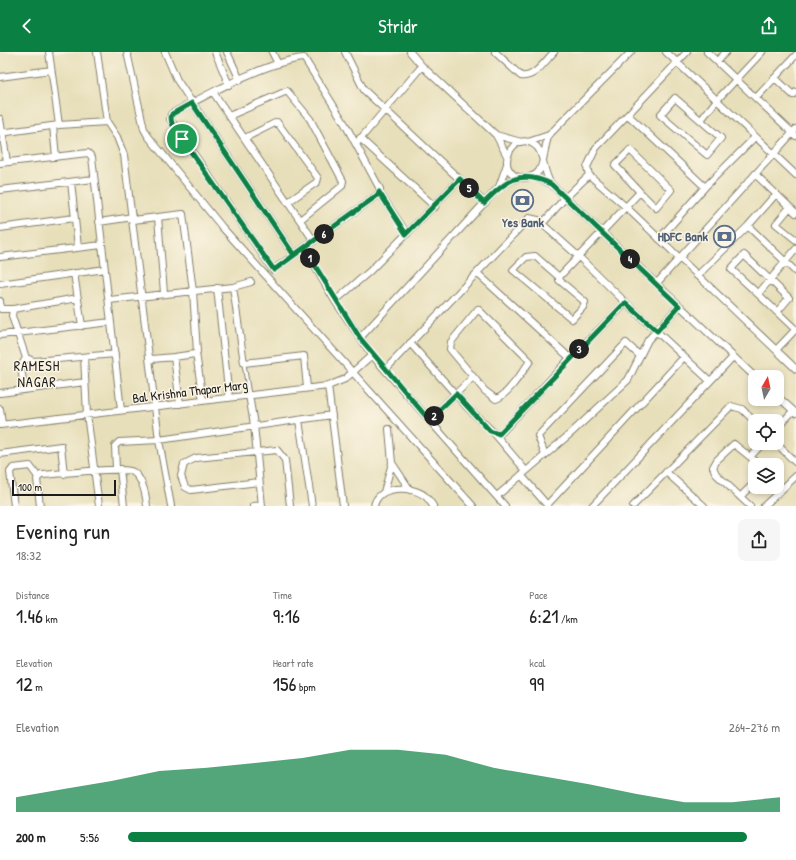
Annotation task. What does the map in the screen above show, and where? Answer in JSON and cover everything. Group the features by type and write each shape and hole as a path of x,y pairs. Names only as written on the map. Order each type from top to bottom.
{"street":[{"path":"49,52 60,125"},
{"path":"97,52 107,122 117,138 124,155 133,218 158,440 171,506"},
{"path":"127,52 144,129 148,136 222,227 473,506"},
{"path":"166,52 177,80 294,255"},
{"path":"215,52 229,85"},
{"path":"226,52 240,80"},
{"path":"272,52 278,64"},
{"path":"345,52 364,90 484,203"},
{"path":"410,52 422,66 496,135 507,156 507,164 499,187"},
{"path":"495,52 520,76 526,77 537,70 554,52"},
{"path":"360,338 499,187 512,180 532,176 540,169 549,135 631,52"},
{"path":"666,52 716,101 796,175"},
{"path":"687,52 596,148 587,167 589,175 626,207 796,369"},
{"path":"656,284 773,154 795,132 707,52"},
{"path":"717,61 726,52"},
{"path":"701,120 716,101 762,52"},
{"path":"756,98 796,55"},
{"path":"379,192 378,195 274,270 178,133 170,121 170,116 213,92 240,80 278,64 302,58 305,59 356,144 380,189 379,192 406,234"},
{"path":"356,144 422,66"},
{"path":"0,77 51,70"},
{"path":"775,78 793,95 796,92"},
{"path":"229,116 287,91 310,119 342,181 342,186 300,220"},
{"path":"213,92 314,241"},
{"path":"675,98 701,120 721,138 707,155 660,115 675,98"},
{"path":"628,115 705,187"},
{"path":"0,119 7,162"},
{"path":"1,132 60,125 107,122"},
{"path":"244,138 277,122 318,178 317,182 288,202"},
{"path":"53,126 56,157"},
{"path":"496,135 524,142 538,148 542,159 544,172 551,184 748,371"},
{"path":"507,156 512,147 549,135"},
{"path":"659,239 705,187 755,137"},
{"path":"360,138 435,207"},
{"path":"630,150 671,190 656,208 640,192 614,165 630,150"},
{"path":"0,163 90,154 122,410"},
{"path":"507,164 512,173 521,178"},
{"path":"755,174 796,212"},
{"path":"542,224 565,198 589,175"},
{"path":"532,176 551,184"},
{"path":"0,190 94,179"},
{"path":"335,301 370,271 435,207 460,179"},
{"path":"71,182 78,247"},
{"path":"559,277 601,231 640,192"},
{"path":"697,276 748,226 776,194"},
{"path":"790,207 776,224 796,240"},
{"path":"99,222 184,215 193,291 196,354 204,401"},
{"path":"158,217 164,293"},
{"path":"0,228 74,218"},
{"path":"385,370 529,218 535,218 578,256 710,381"},
{"path":"748,226 796,272"},
{"path":"0,257 102,245"},
{"path":"304,248 335,301 372,355 498,495 505,506"},
{"path":"758,294 796,249"},
{"path":"776,312 789,298 744,255 731,269 776,312 796,329 776,350"},
{"path":"535,256 559,277 559,280 585,302 583,307 572,319 513,270 526,257 535,256"},
{"path":"0,284 105,268"},
{"path":"74,273 82,326"},
{"path":"477,273 570,358"},
{"path":"109,300 164,293 233,287 251,282"},
{"path":"233,287 244,363 304,356 307,388"},
{"path":"217,288 229,398"},
{"path":"0,301 1,309 13,309 78,298"},
{"path":"494,433 499,434 502,432 570,358 626,303"},
{"path":"498,495 628,380 648,340 679,306"},
{"path":"13,309 12,316 26,358 34,361 115,354"},
{"path":"478,309 530,361 500,398 496,399 490,396 473,377 450,349 450,344 478,309"},
{"path":"0,335 111,322"},
{"path":"410,343 494,433 548,505 684,357"},
{"path":"545,454 538,436 626,343 640,356"},
{"path":"149,358 196,354"},
{"name":"Bal Krishna Thapar Marg","path":"1,424 328,386 337,384 354,373 372,355"},
{"path":"84,357 87,414 99,506"},
{"path":"174,357 180,404"},
{"path":"592,506 733,357"},
{"path":"24,390 21,366 26,358"},
{"path":"429,420 473,377"},
{"path":"0,393 85,382"},
{"path":"328,386 343,506"},
{"path":"248,395 254,426 262,505 253,506"},
{"path":"784,402 795,412 784,422"},
{"path":"633,506 731,406 742,410 748,416"},
{"path":"0,409 1,424"},
{"path":"124,506 115,446 116,443 158,440 332,415"},
{"path":"299,420 312,506"},
{"path":"384,492 392,463 389,429"},
{"path":"750,506 716,474 713,467 717,460 734,444 751,456 757,450"},
{"path":"0,454 61,446 64,474"},
{"path":"259,482 191,490 185,487 181,476 184,464 196,458 277,450 285,460 290,506"},
{"path":"783,450 796,463"},
{"path":"392,463 410,490"},
{"path":"14,506 10,472 14,468 30,466 38,477 40,506"},
{"path":"38,477 118,469 133,472 138,477 145,493 147,506"},
{"path":"666,472 704,506"},
{"path":"764,506 796,476"},
{"path":"374,506 375,501 384,492 398,488 410,490 425,496 433,506"},
{"path":"740,497 748,489"}],"lane":[{"path":"244,363 248,395"}],"place":[{"name":"Yes Bank","path":"523,200"},
{"name":"HDFC Bank","path":"724,236"}],"district":[{"name":"RAMESH NAGAR","path":"37,374"}],"route":[{"path":"192,103 294,255 378,195 379,192 406,234 435,207 460,179 484,203 499,187 506,182 532,176 551,184 679,306 657,331 626,303 570,358 499,434 490,431 456,394 429,420 372,355 335,301 304,248 274,270 182,139 170,121 170,116 192,103"}]}
